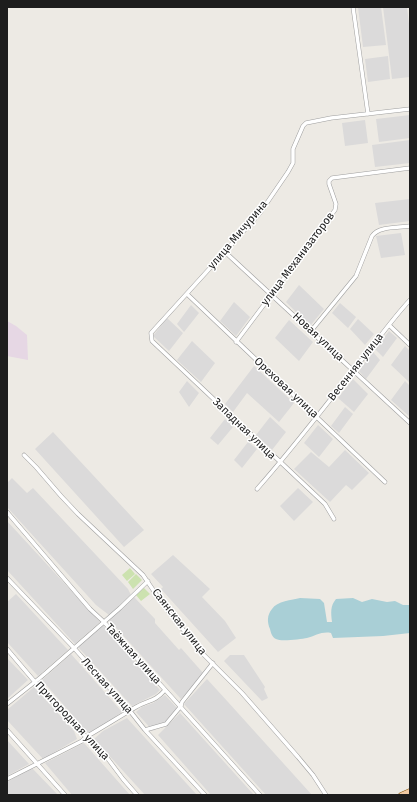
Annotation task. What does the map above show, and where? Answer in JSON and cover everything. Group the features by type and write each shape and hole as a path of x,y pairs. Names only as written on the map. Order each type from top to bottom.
{"main road":[{"path":"402,795 410,791"}],"street":[{"path":"353,7 368,114 410,109"},
{"name":"улица Мичурина","path":"152,341 151,333 260,213 293,163 293,149 303,126 311,122 368,114"},
{"name":"улица Механизаторов","path":"236,342 335,210 336,204 329,184 329,181 332,178 410,168"},
{"path":"311,331 356,276 374,232 410,226"},
{"name":"Новая улица","path":"225,252 410,423"},
{"name":"Ореховая улица","path":"187,294 385,482"},
{"name":"Весенняя улица","path":"257,489 280,463 410,300"},
{"path":"389,325 410,345"},
{"name":"Западная улица","path":"152,341 325,504 334,519"},
{"name":"Саянская улица","path":"24,455 61,496 143,575 164,606 201,652 242,693 298,757 313,775 326,795"},
{"name":"Таёжная улица","path":"7,512 90,609 104,622 181,706 260,795"},
{"name":"Лесная улица","path":"8,581 74,648 145,730 205,795"},
{"path":"7,704 35,682 104,622 148,581"},
{"name":"Пригородная улица","path":"7,649 35,682 105,755 137,795"},
{"path":"145,730 166,724 213,663"},
{"path":"7,779 82,741 86,736 136,707 152,701 160,696 165,690"},
{"path":"7,730 65,795"}],"shaded area":[{"path":"358,7 381,7 386,45 363,47"},
{"path":"383,7 407,7 410,32 410,77 392,79"},
{"path":"388,56 390,79 368,82 365,59"},
{"path":"410,115 410,138 379,142 376,119"},
{"path":"365,120 368,143 345,146 342,123"},
{"path":"410,140 410,163 375,167 372,145"},
{"path":"410,199 410,221 379,225 375,203"},
{"path":"401,233 405,255 381,258 376,236"},
{"path":"299,285 324,309 310,326 286,302"},
{"path":"234,302 250,317 236,336 220,321"},
{"path":"340,303 356,317 348,328 332,313"},
{"path":"191,305 199,313 184,332 177,324"},
{"path":"167,318 183,333 169,351 153,336"},
{"path":"358,319 374,334 365,345 350,329"},
{"path":"289,320 313,342 299,361 275,338"},
{"path":"7,321 27,335 28,360 7,356"},
{"path":"389,331 397,338 383,357 375,349"},
{"path":"192,341 215,363 201,382 177,360"},
{"path":"405,346 410,351 410,383 391,365"},
{"path":"373,352 380,360 366,379 359,371"},
{"path":"254,366 294,403 279,422 247,393 233,412 225,404"},
{"path":"353,379 368,394 354,412 338,398"},
{"path":"187,381 199,393 189,407 179,392"},
{"path":"405,381 410,386 410,417 391,400"},
{"path":"345,407 353,414 339,433 331,426"},
{"path":"270,417 286,432 272,450 256,435"},
{"path":"225,419 233,427 218,445 210,438"},
{"path":"318,425 333,439 319,457 304,443"},
{"path":"53,432 144,530 124,547 35,449"},
{"path":"248,442 257,449 242,468 234,460"},
{"path":"345,450 369,473 352,490 346,485 330,502 294,469 311,452 329,467"},
{"path":"12,478 27,493 33,488 128,589 131,595 109,615 96,605 7,507 7,483"},
{"path":"298,488 313,502 294,521 280,506"},
{"path":"7,521 100,622 75,644 7,570"},
{"path":"173,555 210,589 202,597 225,621 236,638 218,652 161,589 163,587 151,574"},
{"path":"16,594 68,650 38,676 7,642 7,602"},
{"path":"134,597 155,619 155,623 179,650 181,648 204,674 181,699 109,620"},
{"path":"103,625 160,690 156,694 132,706 78,647"},
{"path":"71,654 122,712 107,723 88,733 42,680"},
{"path":"230,655 244,655 265,687 264,689 268,698 262,701 224,661"},
{"path":"7,658 28,680 7,699"},
{"path":"207,679 312,795 266,795 184,704"},
{"path":"34,687 74,731 77,739 43,759 7,720 7,710"},
{"path":"165,695 177,708 166,721 153,731 136,712 142,707 153,703"},
{"path":"180,713 254,795 211,795 158,735"},
{"path":"127,718 197,795 145,795 94,739 103,731"},
{"path":"7,740 29,764 7,776"},
{"path":"84,743 130,795 72,795 45,763"},
{"path":"32,768 58,795 7,795 7,782"}],"green space":[{"path":"130,568 135,574 127,581 122,575"},
{"path":"136,574 142,580 133,589 128,582"},
{"path":"144,588 150,594 141,601 136,595"}],"water":[{"path":"300,598 320,599 324,603 327,622 332,622 332,607 336,599 353,598 362,602 372,599 387,602 395,601 403,605 410,605 410,633 383,636 333,638 331,633 325,633 300,639 276,639 272,635 268,624 268,616 270,611 277,604"}]}
